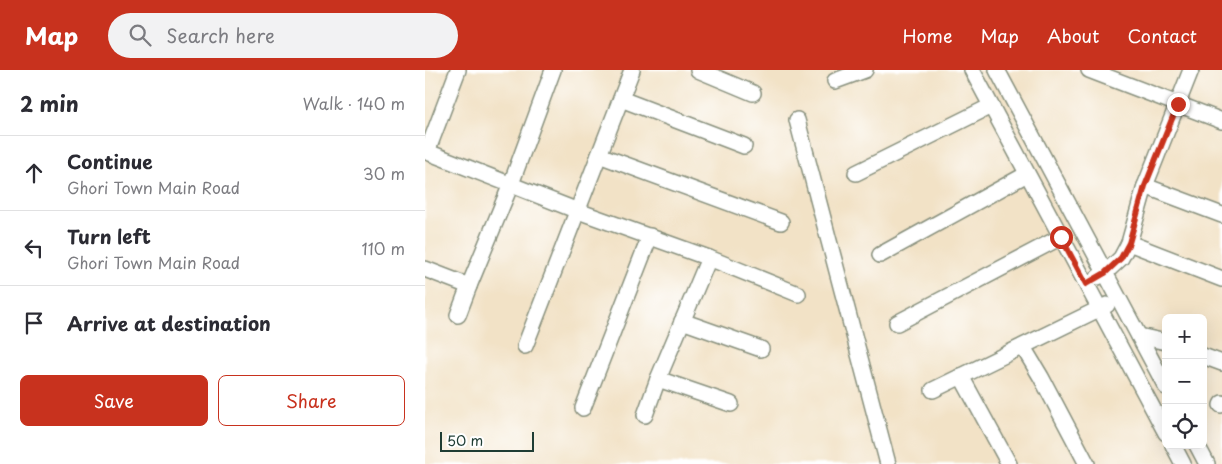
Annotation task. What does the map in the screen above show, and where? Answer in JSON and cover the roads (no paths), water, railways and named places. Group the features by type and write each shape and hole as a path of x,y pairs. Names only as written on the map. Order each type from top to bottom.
{"street":[{"path":"458,70 426,152 578,211 709,258 798,294"},
{"path":"458,316 511,184 553,70"},
{"path":"525,346 632,70"},
{"path":"698,70 753,93"},
{"path":"835,81 863,70"},
{"path":"971,70 1162,426"},
{"path":"997,70 1162,379"},
{"path":"1086,284 1105,273 1121,258 1129,243 1145,186 1191,70"},
{"path":"1097,71 1222,121"},
{"path":"621,99 743,146"},
{"path":"856,173 991,106"},
{"path":"797,120 888,464"},
{"path":"599,155 781,222"},
{"path":"879,255 1027,174"},
{"path":"1145,186 1222,215"},
{"path":"583,408 650,236"},
{"path":"897,323 1061,237"},
{"path":"1129,243 1222,279"},
{"path":"645,414 709,258"},
{"path":"425,268 469,286"},
{"path":"933,390 1119,299"},
{"path":"682,321 761,348"},
{"path":"1139,336 1162,341"},
{"path":"1023,347 1087,464"},
{"path":"1207,357 1222,363"},
{"path":"961,376 1009,464"},
{"path":"658,379 731,404"},
{"path":"1175,449 1183,464"},
{"path":"1199,449 1207,464"}]}
